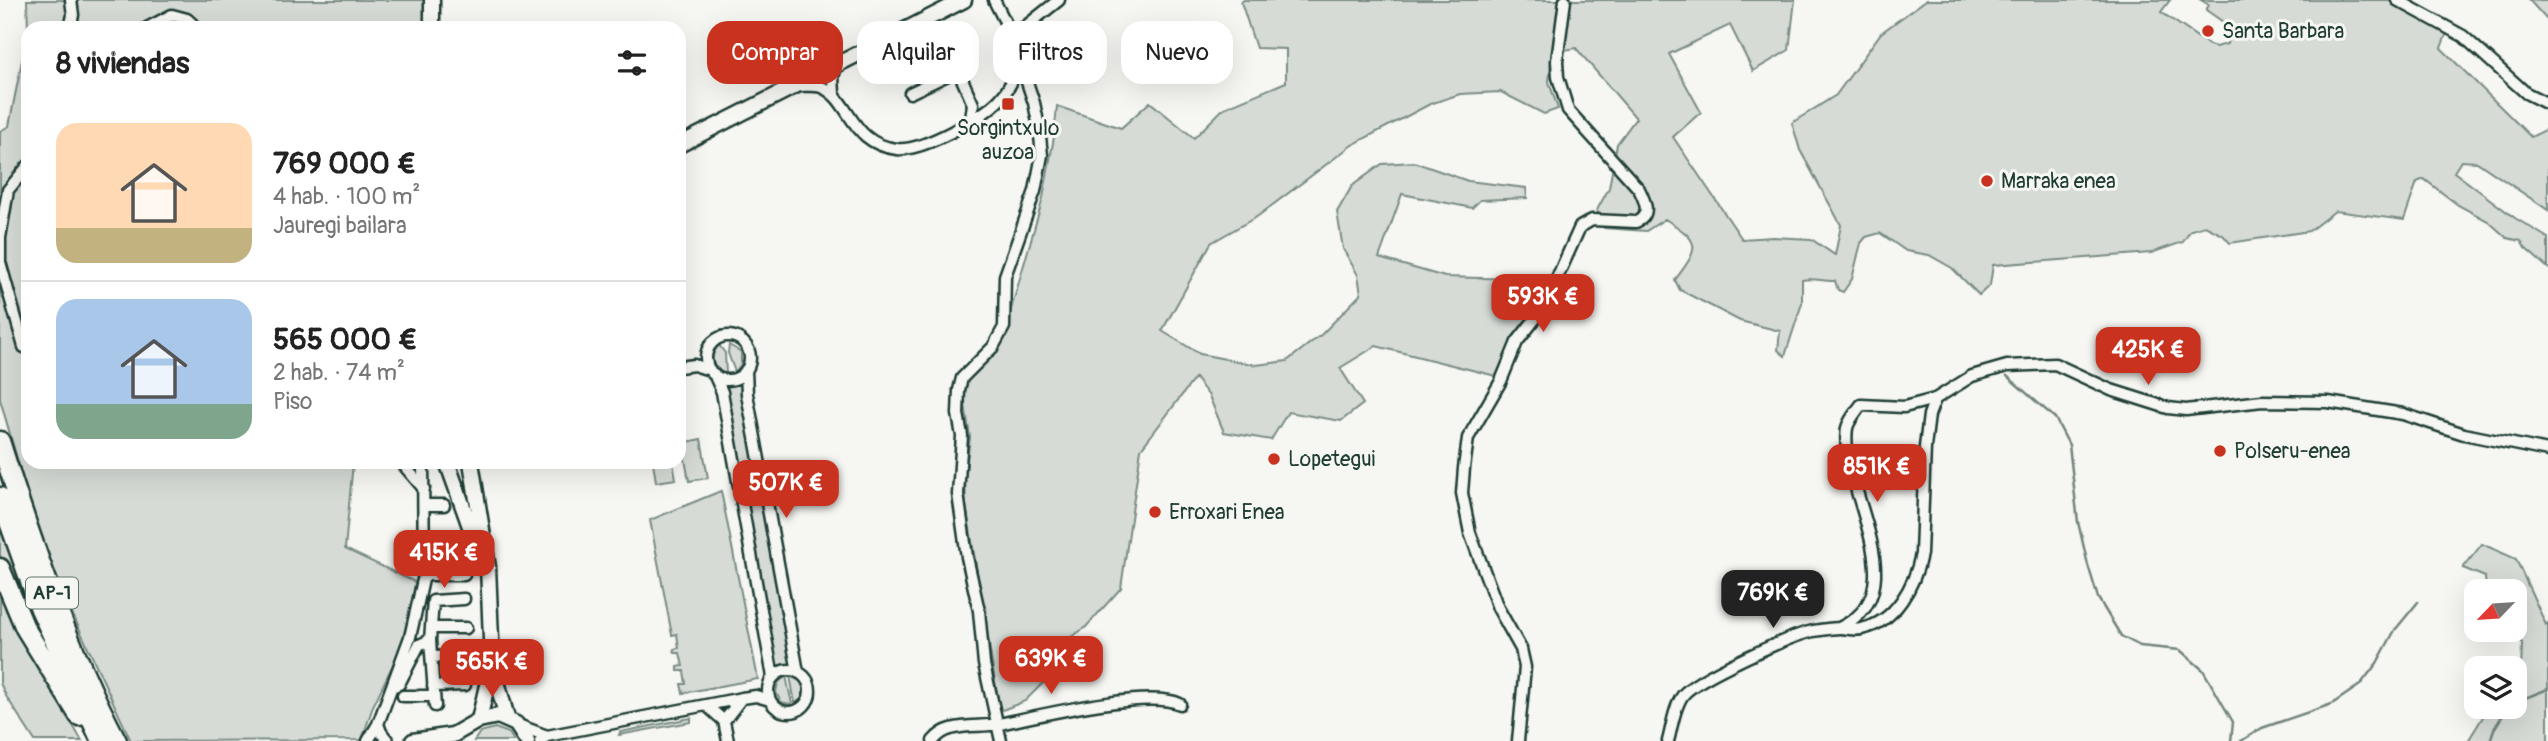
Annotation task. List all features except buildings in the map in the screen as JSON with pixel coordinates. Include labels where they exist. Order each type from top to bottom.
[{"type":"highway","name":"AP-1","points":[[0,441],[32,541],[64,625],[117,741]]},
{"type":"highway","name":"AP-1","points":[[0,497],[40,609],[101,741]]},
{"type":"highway","points":[[0,568],[24,628],[92,741]]},
{"type":"main road","points":[[432,0],[432,21]]},
{"type":"main road","points":[[843,63],[964,0]]},
{"type":"main road","points":[[686,142],[804,84]]},
{"type":"main road","points":[[449,469],[479,552],[491,606]]},
{"type":"main road","points":[[463,741],[475,723],[492,663],[488,567],[472,469]]},
{"type":"main road","points":[[492,663],[512,721],[527,741]]},
{"type":"main road","points":[[414,741],[453,735],[475,723],[498,716],[512,721]]},
{"type":"street","points":[[71,0],[72,21]]},
{"type":"street","points":[[994,0],[1004,21]]},
{"type":"street","points":[[1033,21],[1059,0]]},
{"type":"street","points":[[1518,741],[1525,667],[1521,649],[1498,608],[1482,569],[1465,513],[1462,493],[1468,438],[1500,381],[1517,342],[1543,309],[1580,227],[1592,220],[1636,222],[1646,213],[1646,204],[1639,189],[1568,110],[1558,77],[1557,61],[1565,0]]},
{"type":"street","points":[[2397,0],[2463,36],[2526,93],[2548,104]]},
{"type":"street","points":[[160,21],[172,15],[189,21]]},
{"type":"street","points":[[910,93],[958,70],[972,104],[971,119]]},
{"type":"street","points":[[833,84],[834,94]]},
{"type":"street","points":[[800,86],[822,87],[834,94],[860,131],[871,141],[898,150],[929,144],[998,102],[1010,84]]},
{"type":"street","points":[[1001,741],[984,664],[979,611],[967,557],[958,494],[962,436],[958,414],[962,379],[993,347],[1004,327],[1005,276],[1035,191],[1042,155],[1040,127],[1028,84]]},
{"type":"street","points":[[969,94],[980,101],[998,102]]},
{"type":"street","points":[[21,174],[8,190],[0,238],[0,262],[21,336]]},
{"type":"street","points":[[512,721],[544,738],[756,696],[770,700],[776,708],[784,711],[792,712],[806,703],[810,688],[798,672],[747,394],[746,370],[750,355],[748,348],[738,338],[724,336],[717,339],[694,365]]},
{"type":"street","points":[[707,352],[707,363],[722,392],[771,682],[770,700]]},
{"type":"street","points":[[1839,628],[1852,622],[1864,608],[1872,593],[1876,571],[1868,529],[1849,463],[1846,446],[1847,425],[1861,405],[1904,407],[1935,399],[1985,371],[2007,366],[2055,364],[2111,390],[2168,408],[2186,410],[2262,401],[2328,402],[2403,414],[2464,434],[2548,451]]},
{"type":"street","points":[[686,366],[694,365],[723,380],[732,380],[746,370]]},
{"type":"street","points":[[1668,741],[1679,702],[1692,687],[1756,654],[1806,633],[1839,628],[1858,630],[1885,620],[1918,571],[1929,415],[1935,399]]},
{"type":"street","points":[[407,469],[424,489]]},
{"type":"street","points":[[368,741],[378,724],[410,637],[424,575],[423,469]]},
{"type":"street","points":[[424,505],[444,505]]},
{"type":"street","points":[[424,545],[453,545]]},
{"type":"street","points":[[424,575],[464,575]]},
{"type":"street","points":[[434,696],[430,640],[433,601],[464,599]]},
{"type":"street","points":[[431,628],[466,628]]},
{"type":"street","points":[[391,687],[399,684],[419,645],[430,640]]},
{"type":"street","points":[[432,657],[465,656]]},
{"type":"street","points":[[756,696],[785,670],[798,672]]},
{"type":"street","points":[[403,696],[434,696],[465,685]]},
{"type":"street","points":[[724,721],[742,698]]},
{"type":"street","points":[[933,741],[950,729],[996,725],[1055,711],[1154,699],[1180,704]]},
{"type":"street","points":[[706,705],[724,721],[728,741]]},
{"type":"street","points":[[378,724],[388,741]]},
{"type":"shaded area","points":[[27,0],[425,0],[425,21],[159,21],[156,17],[148,21],[28,21]]},
{"type":"shaded area","points":[[1795,0],[1789,50],[1753,71],[1730,25],[1669,54],[1701,112],[1673,137],[1742,239],[1811,239],[1835,255],[1841,225],[1800,150],[1792,123],[1836,95],[1881,33],[1926,0],[2170,0],[2161,12],[2216,47],[2227,44],[2229,30],[2206,10],[2209,5],[2201,0],[2389,0],[2448,30],[2441,48],[2531,137],[2548,131],[2548,210],[2477,162],[2461,161],[2454,172],[2515,218],[2548,238],[2548,268],[2525,248],[2521,241],[2507,238],[2488,221],[2458,205],[2424,179],[2417,182],[2404,220],[2335,211],[2309,231],[2230,243],[2223,235],[2205,226],[2191,230],[2183,242],[2151,253],[1993,265],[1990,285],[1979,295],[1952,268],[1929,255],[1906,251],[1880,233],[1866,237],[1861,243],[1852,279],[1843,292],[1838,290],[1835,281],[1802,280],[1802,303],[1785,356],[1778,350],[1780,331],[1740,321],[1680,290],[1675,280],[1689,260],[1693,246],[1686,234],[1677,227],[1665,219],[1646,231],[1604,228],[1597,210],[1609,188],[1617,144],[1636,118],[1576,48],[1552,52],[1549,82],[1558,109],[1544,114],[1501,92],[1460,94],[1430,104],[1352,145],[1258,216],[1211,243],[1162,331],[1200,354],[1256,365],[1287,361],[1322,334],[1361,294],[1358,275],[1343,249],[1337,212],[1352,186],[1382,164],[1414,162],[1468,181],[1526,188],[1527,198],[1480,200],[1472,208],[1402,194],[1379,258],[1445,277],[1552,280],[1545,299],[1515,336],[1496,376],[1376,346],[1340,368],[1363,404],[1341,421],[1288,412],[1271,440],[1224,432],[1209,396],[1195,378],[1141,449],[1121,588],[1085,628],[1049,651],[1047,679],[1025,701],[1000,711],[966,505],[965,478],[970,437],[964,398],[966,381],[1006,327],[1043,198],[1057,106],[1121,128],[1150,102],[1194,138],[1224,108],[1286,82],[1286,49],[1256,48],[1241,2]]},
{"type":"shaded area","points":[[2529,0],[2548,0],[2548,20],[2547,20]]},
{"type":"shaded area","points":[[21,65],[21,469],[352,469],[345,549],[415,582],[407,635],[373,706],[362,740],[131,741],[61,589],[36,525],[0,399],[0,131],[9,126]]},
{"type":"shaded area","points":[[719,345],[725,353],[726,374],[717,369],[713,362]]},
{"type":"shaded area","points":[[729,345],[741,352],[741,364],[735,372],[728,353]]},
{"type":"shaded area","points":[[742,381],[794,663],[776,667],[724,385],[735,385]]},
{"type":"shaded area","points":[[701,439],[708,478],[689,481],[686,442]]},
{"type":"shaded area","points":[[654,469],[674,469],[676,479],[656,482]]},
{"type":"shaded area","points":[[721,491],[758,679],[683,693],[681,684],[686,684],[684,671],[678,671],[678,667],[683,666],[680,653],[675,653],[674,649],[679,648],[677,634],[672,635],[650,520]]},
{"type":"shaded area","points":[[0,528],[54,666],[18,599],[0,555]]},
{"type":"shaded area","points":[[2482,544],[2516,559],[2525,579],[2485,579],[2463,568]]},
{"type":"shaded area","points":[[2527,583],[2546,625],[2548,623],[2548,741],[2468,741],[2482,719],[2527,719],[2527,656],[2522,656],[2522,643],[2527,642]]},
{"type":"shaded area","points":[[0,586],[6,610],[82,741],[35,741],[6,696],[0,683]]},
{"type":"shaded area","points":[[786,676],[792,704],[781,702],[776,692],[778,683]]},
{"type":"shaded area","points":[[790,676],[800,681],[804,688],[802,699],[795,703]]},
{"type":"shaded area","points":[[691,718],[691,722],[619,735],[620,732]]},
{"type":"shaded area","points":[[495,728],[509,733],[514,741],[474,741],[480,732]]},
{"type":"waterway","points":[[2007,376],[2055,418],[2069,445],[2078,522],[2088,565],[2098,598],[2121,636],[2140,646],[2180,650],[2203,670],[2233,722],[2231,741]]},
{"type":"waterway","points":[[2241,741],[2262,728],[2332,704],[2360,685],[2377,663],[2395,630],[2418,602]]},
{"type":"waterway","points":[[2527,697],[2548,689]]},
{"type":"waterway","points":[[2490,741],[2500,719]]},
{"type":"place","name":"Santa Barbara","points":[[2208,31]]},
{"type":"place","name":"Sorgintxulo auzoa","points":[[1008,104]]},
{"type":"place","name":"Marraka enea","points":[[1987,181]]},
{"type":"place","name":"Polseru-enea","points":[[2220,451]]},
{"type":"place","name":"Lopetegui","points":[[1274,459]]},
{"type":"place","name":"Erroxari Enea","points":[[1155,512]]}]
